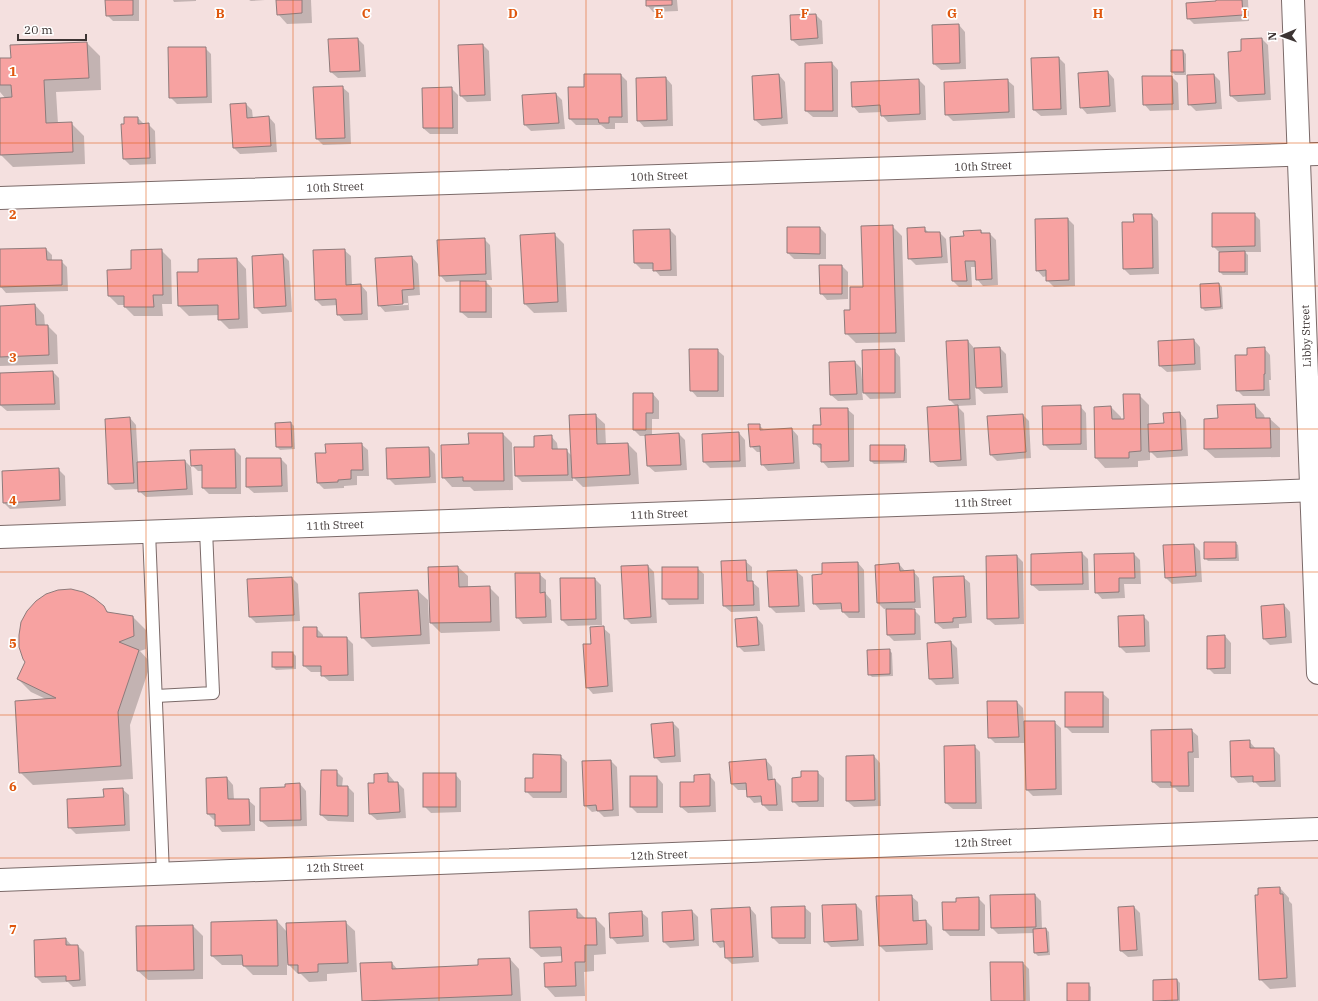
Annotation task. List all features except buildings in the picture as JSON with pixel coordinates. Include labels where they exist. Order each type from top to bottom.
[{"type":"street","name":"Libby Street","points":[[1293,0],[1309,155],[1318,673]]},
{"type":"street","name":"10th Street","points":[[0,198],[1309,155]]},
{"type":"street","name":"11th Street","points":[[0,537],[1315,490]]},
{"type":"street","name":"12th Street","points":[[0,880],[1318,830]]},
{"type":"lane","points":[[156,696],[213,693],[206,530]]},
{"type":"lane","points":[[149,532],[163,874]]}]
